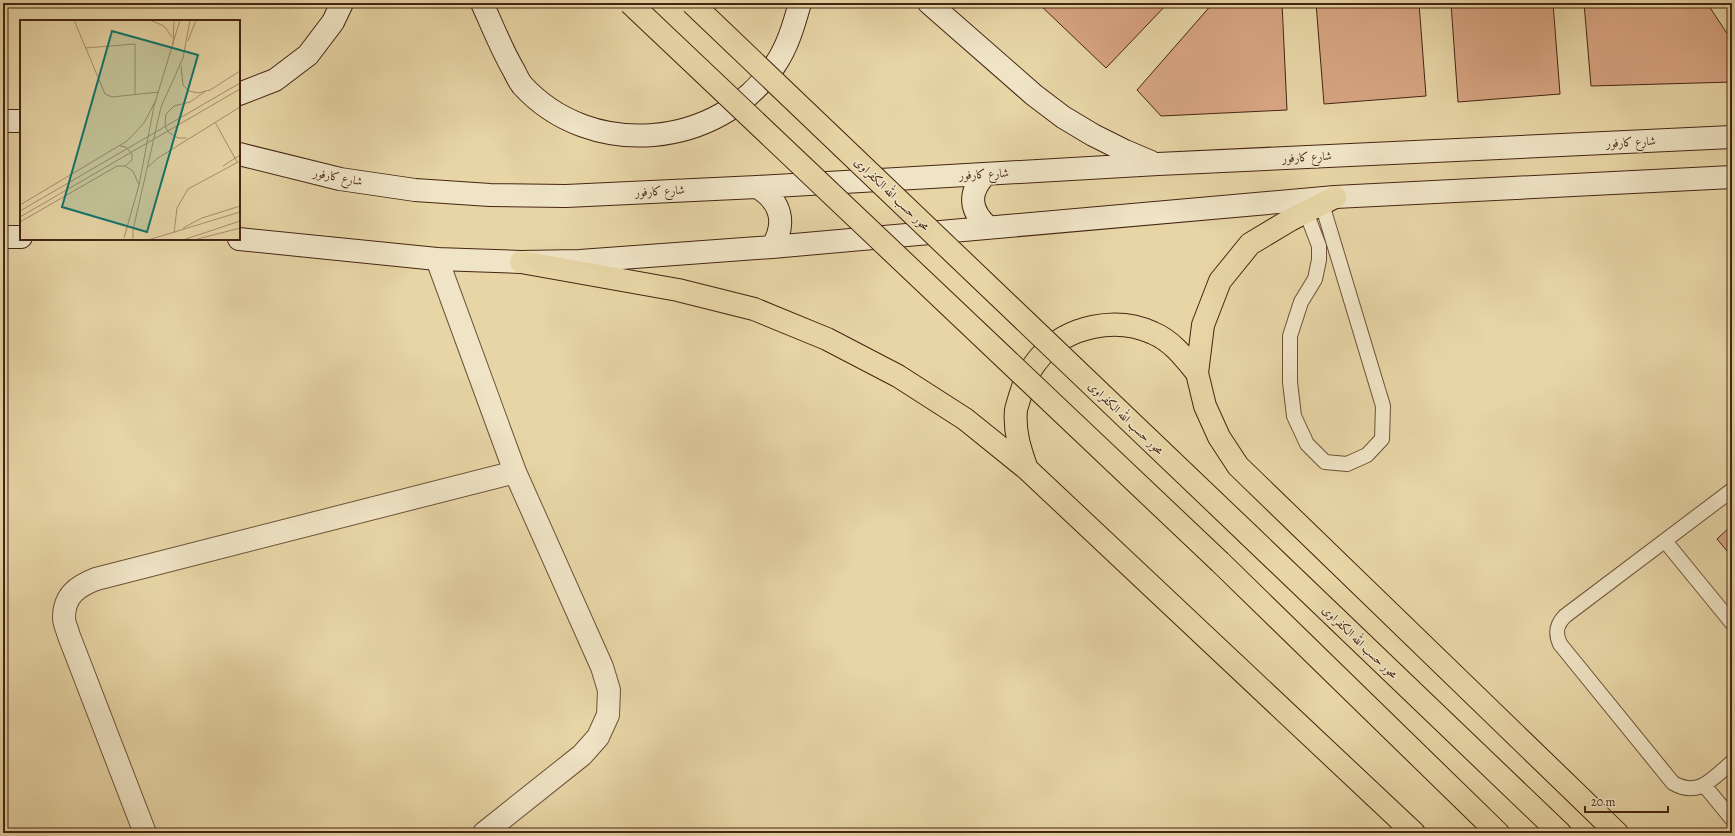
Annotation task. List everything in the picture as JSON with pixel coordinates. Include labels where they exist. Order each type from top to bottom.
[{"type":"main road","points":[[630,3],[1220,562],[1498,833]]},
{"type":"main road","name":"محور حسب الله الكفراوى","points":[[692,3],[1560,833]]},
{"type":"main road","points":[[1321,204],[1250,244],[1220,281],[1203,324],[1197,373],[1205,406],[1219,438],[1238,466],[1617,833]]},
{"type":"main road","points":[[521,262],[678,290],[754,309],[827,339],[898,376],[965,420],[1027,469],[1414,833]]},
{"type":"main road","points":[[1027,469],[1017,440],[1016,410],[1024,381],[1041,356],[1065,337],[1093,326],[1124,324],[1153,333],[1178,349],[1197,373]]},
{"type":"street","points":[[240,94],[275,80],[308,55],[333,22],[342,3]]},
{"type":"street","points":[[482,3],[504,53],[521,84],[548,108],[580,125],[616,135],[652,136],[688,129],[722,115],[751,93],[775,65],[792,32],[800,3]]},
{"type":"street","points":[[929,3],[1034,95],[1063,116],[1093,135],[1125,151],[1158,164]]},
{"type":"street","points":[[3,121],[20,121]]},
{"type":"street","name":"شارع كارفور","points":[[240,154],[340,179],[415,190],[490,195],[566,196],[757,187],[1158,164],[1732,137]]},
{"type":"street","points":[[986,174],[979,181],[974,190],[973,201],[975,211],[980,220],[988,227]]},
{"type":"street","points":[[240,239],[437,259],[521,262],[617,259],[772,247],[988,227],[1732,177]]},
{"type":"street","points":[[757,187],[772,199],[778,208],[780,228],[772,247]]},
{"type":"street","points":[[3,237],[20,237]]},
{"type":"street","points":[[437,259],[515,472],[602,667],[609,690],[608,715],[598,737],[582,755],[484,833]]},
{"type":"street","points":[[145,833],[69,636],[64,618],[67,600],[79,586],[96,579],[515,472]]},
{"type":"lane","points":[[1321,204],[1383,406],[1382,439],[1367,455],[1347,464],[1325,462],[1307,444],[1294,416],[1290,382],[1290,336],[1301,302],[1315,279],[1318,260],[1321,204]]},
{"type":"lane","points":[[1732,490],[1565,616],[1557,626],[1557,638],[1560,644],[1673,783],[1685,789],[1695,789],[1704,785],[1732,762]]},
{"type":"lane","points":[[1665,541],[1732,623]]},
{"type":"lane","points":[[1704,785],[1732,819]]},
{"type":"building","points":[[1038,3],[1168,3],[1106,68]]},
{"type":"building","points":[[1213,3],[1282,3],[1287,110],[1161,116],[1137,90]]},
{"type":"building","points":[[1316,3],[1419,3],[1426,96],[1324,104]]},
{"type":"building","points":[[1451,3],[1553,3],[1560,94],[1458,102]]},
{"type":"building","points":[[1584,3],[1707,3],[1732,41],[1732,82],[1591,86]]},
{"type":"building","points":[[1732,525],[1732,557],[1717,539]]}]
